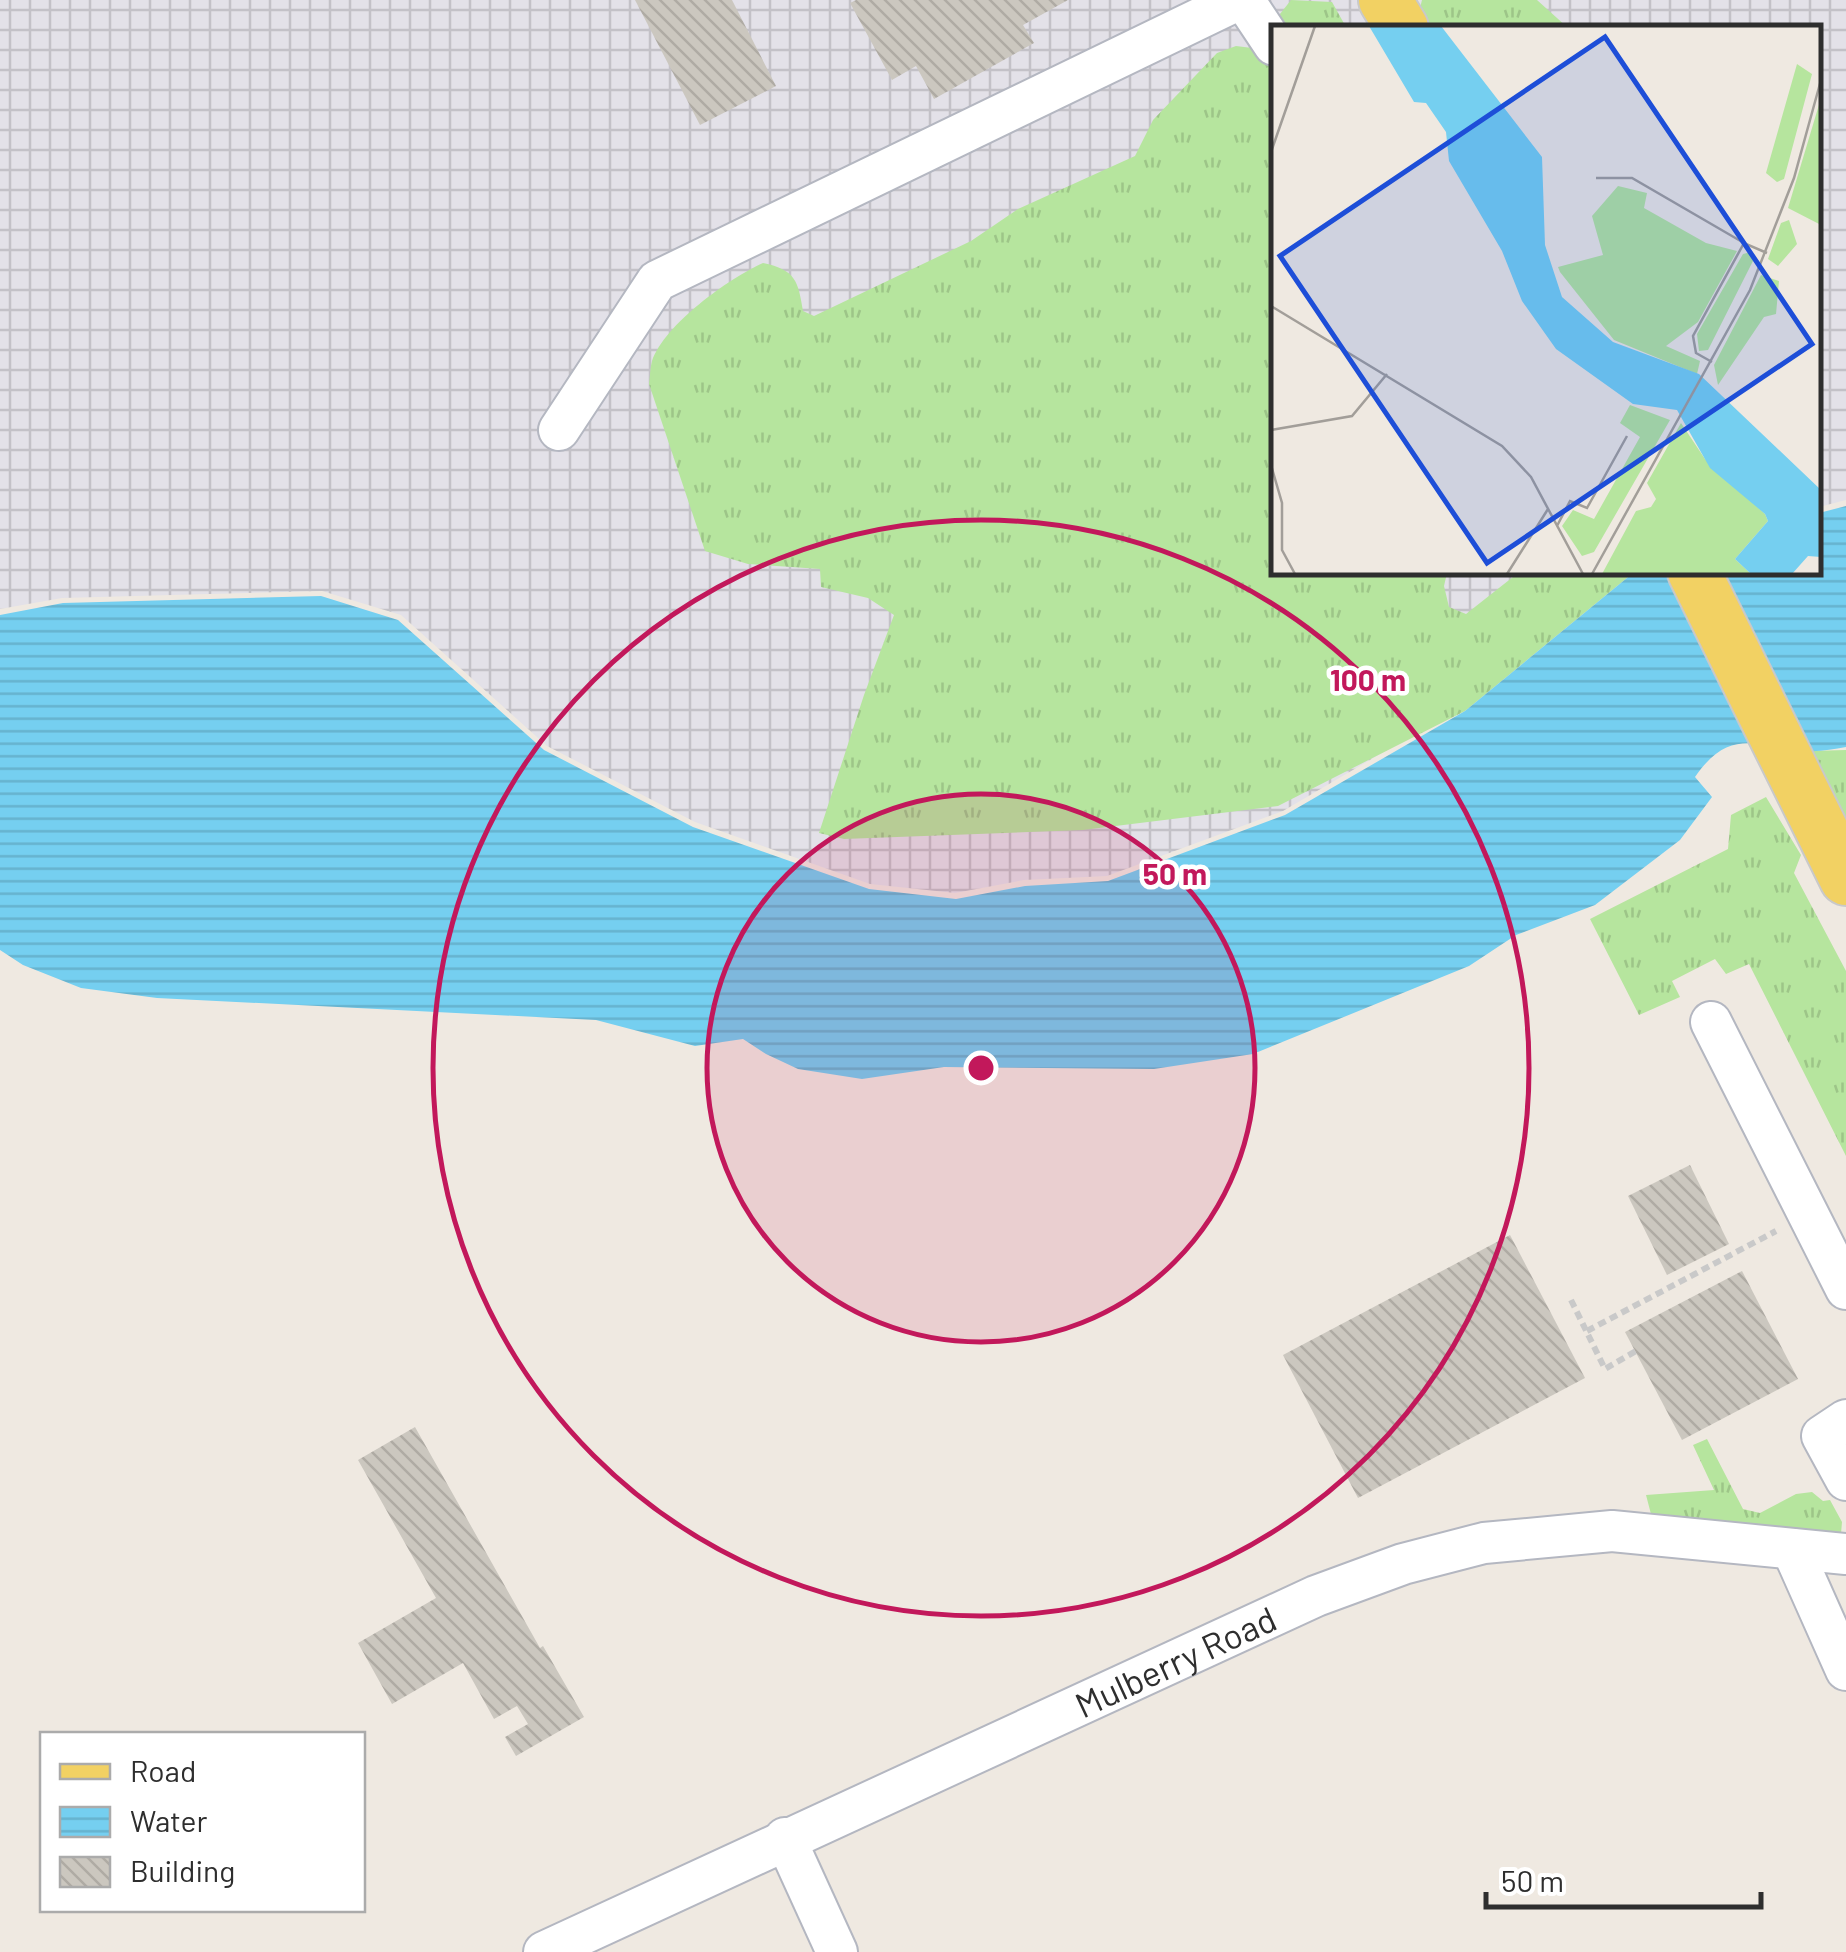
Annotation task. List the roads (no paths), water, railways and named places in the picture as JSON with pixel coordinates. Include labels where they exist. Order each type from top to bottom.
[{"type":"main road","points":[[1386,0],[1400,25]]},
{"type":"main road","points":[[1695,575],[1836,860]]},
{"type":"street","points":[[559,430],[658,282],[1241,0],[1271,41]]},
{"type":"street","points":[[1710,1022],[1846,1289]]},
{"type":"street","points":[[1846,1420],[1822,1436],[1846,1480]]},
{"type":"street","name":"Mulberry Road","points":[[544,1952],[1316,1596],[1403,1564],[1484,1543],[1612,1530],[1846,1554]]},
{"type":"street","points":[[1792,1549],[1846,1670]]},
{"type":"street","points":[[785,1838],[837,1952]]},
{"type":"water","points":[[1846,506],[1846,747],[1812,751],[1746,743],[1720,751],[1695,777],[1712,797],[1680,840],[1595,905],[1516,935],[1469,966],[1253,1054],[1154,1069],[944,1067],[862,1079],[798,1069],[743,1039],[695,1046],[596,1020],[157,998],[81,988],[23,965],[0,950],[0,615],[63,603],[321,596],[398,620],[544,750],[693,827],[869,889],[956,899],[1025,886],[1108,881],[1285,815],[1465,711],[1631,575],[1821,575],[1821,512]]}]
